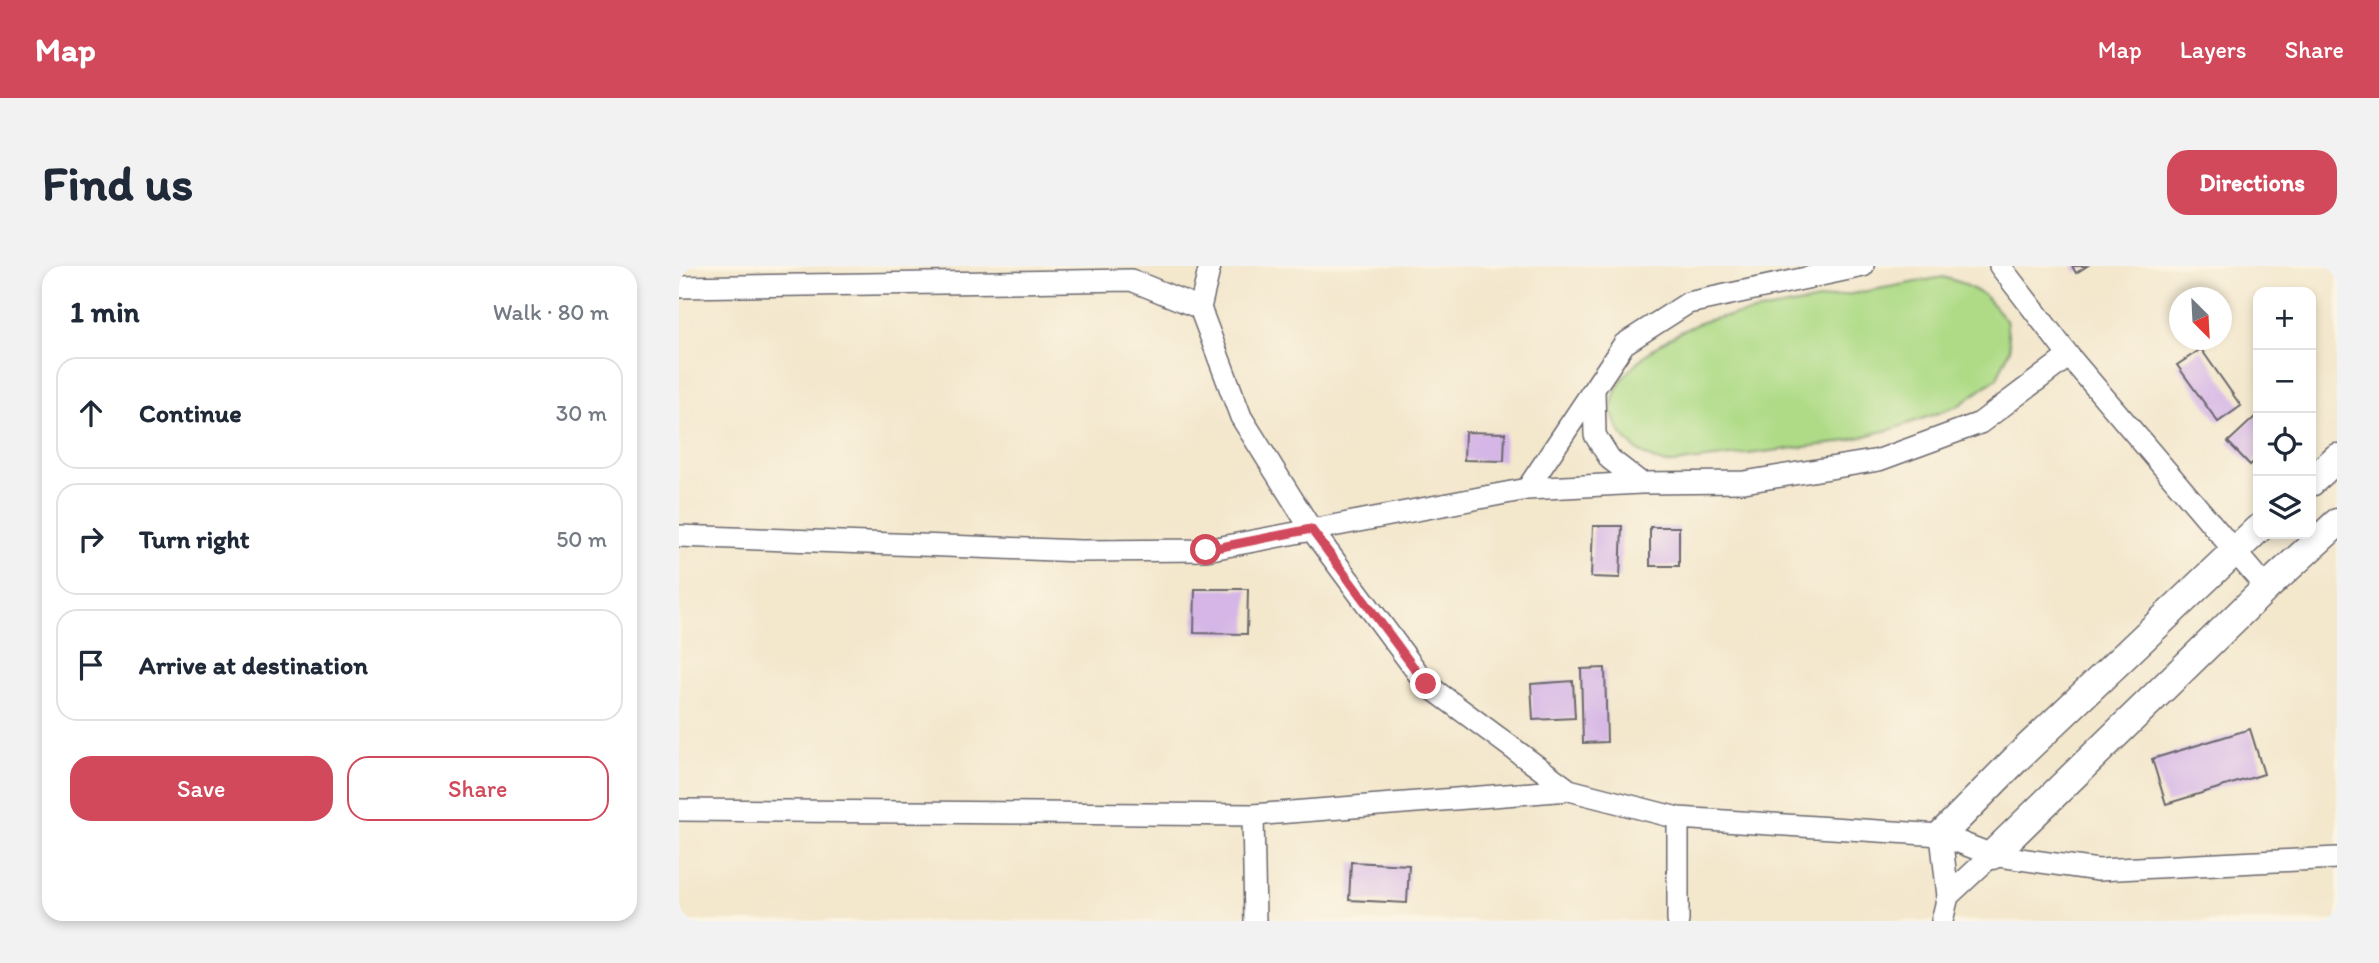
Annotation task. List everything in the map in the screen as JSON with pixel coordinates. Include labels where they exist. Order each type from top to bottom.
[{"type":"street","points":[[1210,266],[1200,308],[1241,417],[1311,529],[1426,684],[1569,790]]},
{"type":"street","points":[[1527,489],[1625,345],[1688,303],[1863,266]]},
{"type":"street","points":[[2000,266],[2069,356],[2266,588]]},
{"type":"street","points":[[679,287],[1129,273],[1200,308]]},
{"type":"street","points":[[679,536],[1081,551],[1206,550],[1527,489],[1641,483],[1744,482],[1879,460],[1980,423],[2069,356]]},
{"type":"street","points":[[1594,390],[1595,435],[1610,459],[1641,483]]},
{"type":"street","points":[[2316,477],[2337,458]]},
{"type":"street","points":[[1948,896],[2266,588],[2337,523]]},
{"type":"street","points":[[1941,835],[2018,757],[2253,534]]},
{"type":"street","points":[[679,810],[1253,815],[1569,790],[1678,818],[1941,835],[1992,855],[2098,870],[2337,858]]},
{"type":"street","points":[[1253,815],[1255,921]]},
{"type":"street","points":[[1678,818],[1678,921]]},
{"type":"street","points":[[1941,835],[1948,896],[1942,921]]},
{"type":"green space","points":[[1943,277],[1962,283],[1984,295],[2006,320],[2010,349],[1997,378],[1958,406],[1896,428],[1838,443],[1665,464],[1639,451],[1619,430],[1613,413],[1614,396],[1622,380],[1649,352],[1682,331],[1723,317]]},
{"type":"building","points":[[2072,266],[2087,266],[2076,273]]},
{"type":"building","points":[[2202,350],[2241,406],[2218,422],[2177,365]]},
{"type":"building","points":[[2253,419],[2253,462],[2250,465],[2228,442]]},
{"type":"building","points":[[1465,432],[1505,433],[1504,461],[1464,460]]},
{"type":"building","points":[[1593,526],[1622,526],[1620,578],[1591,577]]},
{"type":"building","points":[[1650,527],[1679,527],[1679,566],[1650,566]]},
{"type":"building","points":[[1195,589],[1248,589],[1247,634],[1194,633]]},
{"type":"building","points":[[1605,668],[1607,742],[1583,743],[1581,669]]},
{"type":"building","points":[[1573,681],[1575,718],[1533,720],[1531,684]]},
{"type":"building","points":[[2250,729],[2264,774],[2166,804],[2152,759]]},
{"type":"building","points":[[1351,862],[1409,865],[1407,903],[1349,900]]},
{"type":"route","points":[[1206,550],[1311,529],[1426,684]]}]
